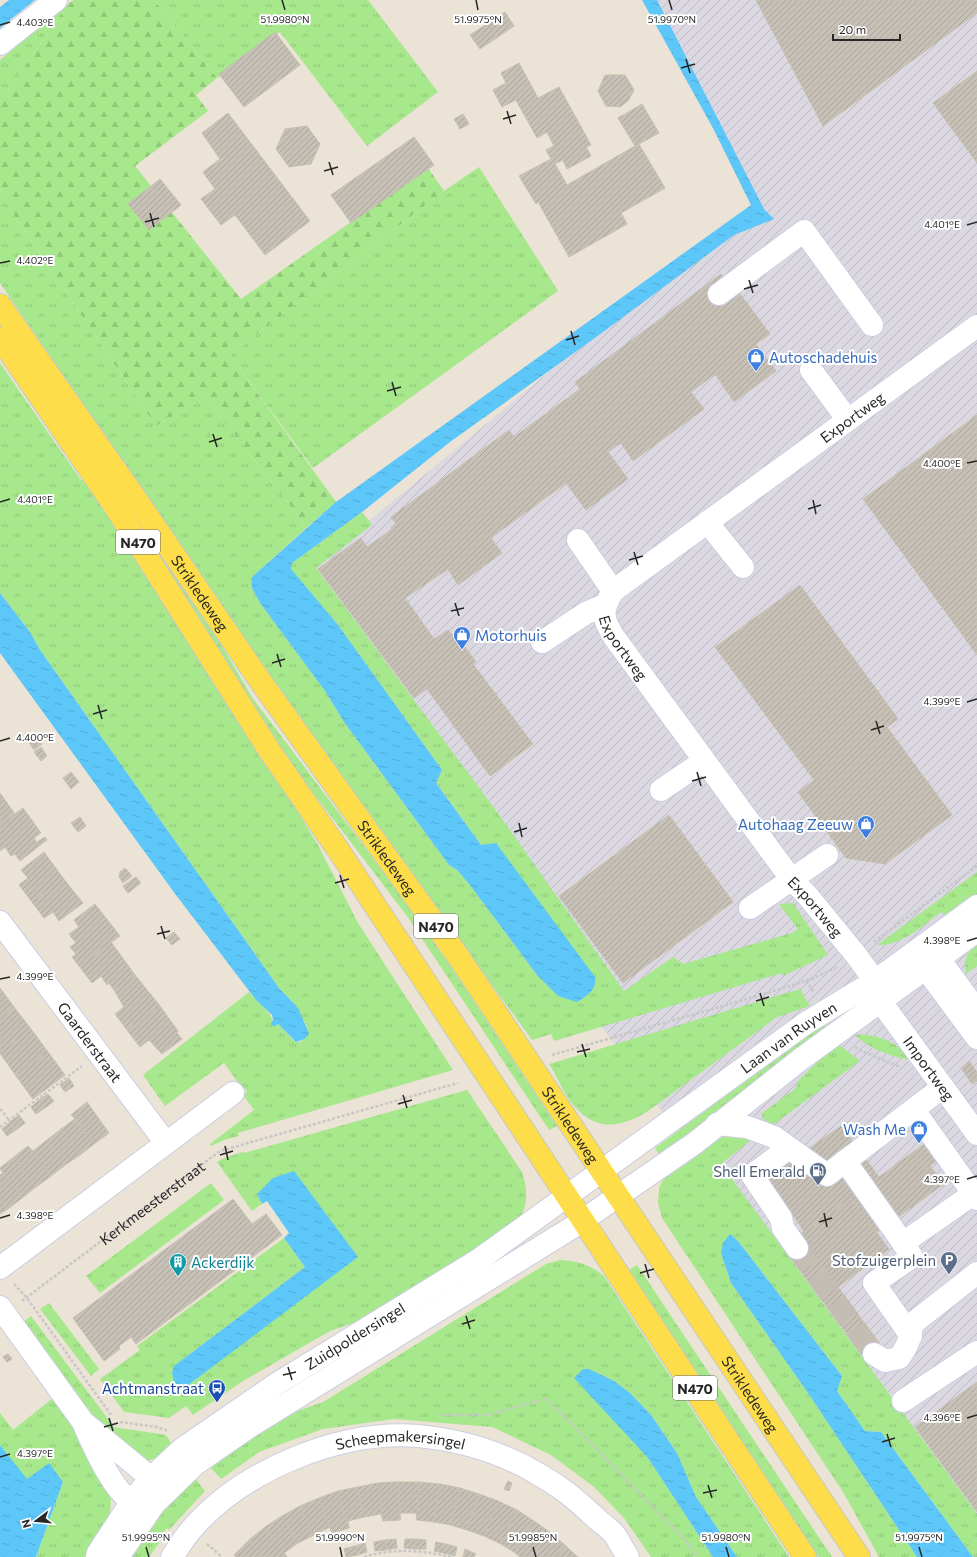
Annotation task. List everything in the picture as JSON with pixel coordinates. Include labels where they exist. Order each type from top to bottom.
[{"type":"main road","name":"Strikledeweg","points":[[0,305],[140,505],[263,685],[460,960],[859,1557]]},
{"type":"main road","name":"Strikledeweg","points":[[0,338],[118,511],[269,750],[343,857],[582,1221],[718,1423],[805,1557]]},
{"type":"street","points":[[0,44],[56,0]]},
{"type":"street","points":[[719,294],[804,231],[872,325]]},
{"type":"street","name":"Exportweg","points":[[880,1002],[874,981],[856,955],[814,903],[792,880],[614,638],[604,621],[609,598],[708,522],[977,326]]},
{"type":"street","points":[[811,370],[848,420]]},
{"type":"street","points":[[708,522],[743,567]]},
{"type":"street","points":[[542,642],[609,598],[578,540]]},
{"type":"street","points":[[661,790],[704,761]]},
{"type":"street","points":[[750,908],[827,855]]},
{"type":"street","name":"Laan van Ruyven","points":[[602,1171],[806,1023],[874,981],[977,906]]},
{"type":"street","name":"Gaarderstraat","points":[[0,922],[166,1143]]},
{"type":"street","name":"Laan van Ruyven","points":[[619,1196],[695,1142],[801,1059],[977,931]]},
{"type":"street","points":[[933,964],[977,1011]]},
{"type":"street","points":[[933,964],[977,1038]]},
{"type":"street","name":"Importweg","points":[[880,1002],[977,1134]]},
{"type":"street","points":[[717,1124],[747,1127],[774,1137],[827,1175],[943,1087]]},
{"type":"street","points":[[5,1274],[166,1143],[233,1093]]},
{"type":"street","points":[[903,1243],[975,1196],[914,1110]]},
{"type":"street","points":[[789,1148],[752,1175],[781,1218],[783,1228],[797,1248]]},
{"type":"street","points":[[845,1161],[912,1256],[874,1283],[911,1336]]},
{"type":"street","name":"Zuidpoldersingel","points":[[97,1557],[132,1502],[150,1478],[182,1449],[278,1383],[480,1259],[602,1171]]},
{"type":"street","name":"Zuidpoldersingel","points":[[118,1557],[154,1504],[194,1465],[249,1427],[582,1221],[619,1196]]},
{"type":"street","points":[[874,1354],[885,1361],[899,1358],[906,1348],[911,1336],[912,1324],[977,1273]]},
{"type":"street","points":[[2,1310],[83,1422],[94,1449],[118,1488],[132,1502],[154,1504],[150,1478],[83,1422]]},
{"type":"street","points":[[903,1401],[977,1352]]},
{"type":"street","name":"Scheepmakersingel","points":[[172,1557],[191,1530],[219,1502],[251,1479],[278,1464],[306,1453],[341,1443],[385,1437],[418,1436],[463,1444],[516,1461],[562,1487],[613,1533],[628,1557]]},
{"type":"path","points":[[548,1056],[761,995]]},
{"type":"path","points":[[0,1127],[98,1054]]},
{"type":"path","name":"Kerkmeesterstraat","points":[[2,1310],[27,1298],[220,1151],[458,1083]]},
{"type":"path","points":[[0,1109],[9,1120]]},
{"type":"path","points":[[5,1274],[27,1298],[116,1420],[166,1429],[172,1434],[182,1449]]},
{"type":"path","points":[[418,1436],[420,1421],[433,1415],[488,1415],[544,1399],[566,1418],[688,1543],[696,1557]]},
{"type":"path","points":[[364,1557],[401,1550],[429,1552],[451,1557]]},
{"type":"shaded area","points":[[642,0],[977,0],[977,1555],[603,1028],[284,591],[751,205],[714,130]]},
{"type":"green space","points":[[74,0],[154,0],[217,78],[196,95],[208,111],[135,166],[241,299],[428,168],[444,191],[230,355],[336,502],[305,529],[294,510],[205,397],[156,426],[10,209],[0,189],[0,102],[68,4]]},
{"type":"green space","points":[[154,0],[368,0],[438,92],[367,146],[280,32],[217,78]]},
{"type":"green space","points":[[68,4],[0,102],[0,60]]},
{"type":"green space","points":[[479,167],[558,291],[313,468],[230,355],[444,191]]},
{"type":"green space","points":[[0,189],[10,209],[156,426],[205,397],[294,510],[305,529],[251,578],[252,588],[260,603],[325,691],[344,722],[449,865],[457,870],[469,884],[537,975],[497,843],[481,845],[436,782],[442,770],[338,625],[290,569],[292,563],[362,512],[372,525],[316,568],[497,812],[624,991],[673,957],[683,964],[792,933],[798,929],[779,904],[793,903],[828,955],[783,976],[782,973],[554,1041],[551,1034],[532,1040],[304,726],[0,283]]},
{"type":"green space","points":[[0,363],[81,480],[84,478],[233,705],[318,845],[358,923],[453,1070],[238,1133],[239,1136],[224,1140],[211,1146],[210,1144],[254,1110],[243,1095],[247,1092],[244,1087],[242,1088],[224,1063],[165,1106],[143,1075],[249,992],[270,1016],[274,1026],[278,1024],[294,1041],[300,1042],[305,1039],[308,1029],[296,1006],[279,988],[40,650],[30,632],[0,593]]},
{"type":"green space","points":[[109,475],[193,597],[252,697],[425,928],[557,1126],[549,1130],[407,916],[266,731],[104,478]]},
{"type":"green space","points":[[977,872],[977,900],[949,921],[941,912],[903,939],[877,945]]},
{"type":"green space","points":[[977,941],[977,966],[966,974],[965,964],[967,956]]},
{"type":"green space","points":[[800,989],[810,1006],[777,1017],[648,1111],[629,1121],[610,1124],[601,1123],[583,1115],[568,1097],[549,1064]]},
{"type":"green space","points":[[824,1024],[829,1032],[660,1156],[655,1148]]},
{"type":"green space","points":[[855,1035],[870,1035],[892,1043],[904,1053],[908,1060],[873,1048]]},
{"type":"green space","points":[[837,1043],[860,1061],[774,1124],[765,1121],[761,1114],[796,1088],[798,1081]]},
{"type":"green space","points":[[467,1090],[522,1172],[526,1197],[524,1209],[519,1221],[382,1313],[330,1331],[243,1381],[193,1415],[186,1406],[169,1418],[124,1412],[100,1379],[140,1350],[137,1346],[284,1238],[305,1267],[174,1366],[357,1257],[257,1194],[262,1204],[252,1211],[217,1162],[224,1158],[243,1152],[244,1153]]},
{"type":"green space","points":[[731,1135],[755,1137],[721,1164],[977,1514],[977,1557],[973,1557],[881,1432],[865,1431],[837,1391],[842,1376],[738,1241],[730,1234],[721,1253],[731,1283],[810,1396],[917,1557],[879,1557],[843,1492],[662,1218],[658,1203],[659,1188],[667,1172],[717,1137]]},
{"type":"green space","points":[[211,1183],[224,1200],[100,1293],[86,1276]]},
{"type":"green space","points":[[560,1260],[584,1264],[604,1276],[789,1557],[737,1557],[696,1497],[677,1453],[651,1415],[630,1393],[614,1381],[589,1369],[625,1432],[648,1458],[713,1557],[651,1557],[624,1518],[594,1487],[551,1455],[492,1427],[394,1419],[323,1429],[259,1452],[221,1479],[211,1468],[272,1420],[323,1402],[546,1264]]},
{"type":"green space","points":[[637,1265],[832,1557],[818,1557],[629,1270]]},
{"type":"green space","points":[[49,1303],[99,1369],[91,1376],[40,1309]]},
{"type":"green space","points":[[31,1316],[114,1427],[166,1435],[174,1448],[162,1456],[147,1461],[100,1428],[22,1323]]},
{"type":"green space","points":[[53,1398],[69,1419],[110,1491],[110,1510],[106,1526],[88,1557],[36,1557],[63,1482],[27,1480],[0,1445],[0,1413],[13,1430]]},
{"type":"green space","points":[[192,1474],[205,1491],[169,1530],[167,1528],[156,1540],[159,1543],[149,1557],[125,1557]]},
{"type":"water","points":[[9,0],[35,0],[0,28],[0,7]]},
{"type":"water","points":[[642,0],[657,0],[764,209],[774,219],[734,235],[599,335],[450,442],[362,512],[292,563],[291,569],[338,625],[442,770],[436,783],[481,845],[496,843],[595,977],[593,989],[588,995],[577,1002],[558,996],[537,975],[469,884],[457,870],[449,865],[344,722],[325,691],[260,603],[252,588],[251,578],[336,502],[751,205],[714,130]]},
{"type":"water","points":[[0,593],[30,632],[40,650],[279,988],[298,1008],[309,1033],[305,1039],[296,1042],[278,1024],[274,1027],[271,1023],[273,1020],[272,1015],[256,1000],[176,895],[0,653]]},
{"type":"water","points":[[294,1171],[358,1257],[187,1386],[180,1386],[174,1382],[172,1373],[174,1366],[305,1267],[284,1238],[289,1233],[267,1201],[262,1204],[257,1194],[273,1178]]},
{"type":"water","points":[[730,1234],[738,1241],[842,1376],[837,1391],[865,1431],[881,1432],[973,1557],[917,1557],[810,1396],[731,1283],[721,1253],[723,1243]]},
{"type":"water","points":[[583,1369],[589,1369],[614,1381],[630,1393],[651,1415],[677,1453],[696,1497],[737,1557],[713,1557],[648,1458],[574,1378]]},
{"type":"water","points":[[0,1445],[27,1479],[49,1463],[63,1482],[36,1557],[0,1557]]},
{"type":"building","points":[[756,0],[977,0],[977,13],[823,126]]},
{"type":"building","points":[[505,12],[514,26],[480,49],[470,35]]},
{"type":"building","points":[[275,32],[300,65],[244,107],[219,74]]},
{"type":"building","points":[[519,63],[538,98],[559,87],[591,145],[586,147],[591,156],[567,169],[563,160],[555,164],[567,185],[635,146],[618,118],[642,104],[659,133],[639,144],[665,188],[621,213],[627,224],[569,257],[538,202],[536,204],[519,176],[551,159],[546,150],[554,146],[547,132],[537,138],[516,100],[502,107],[493,90],[506,83],[501,73]]},
{"type":"building","points":[[977,71],[977,163],[933,103]]},
{"type":"building","points":[[605,75],[625,75],[634,90],[628,101],[620,107],[606,106],[598,91]]},
{"type":"building","points":[[228,113],[310,221],[265,255],[235,215],[221,225],[201,199],[215,189],[203,172],[220,159],[202,133]]},
{"type":"building","points":[[463,114],[469,124],[460,129],[454,119]]},
{"type":"building","points":[[307,126],[320,144],[311,164],[289,167],[276,149],[285,129]]},
{"type":"building","points":[[414,137],[434,165],[351,223],[331,195]]},
{"type":"building","points":[[160,179],[181,205],[149,230],[128,204]]},
{"type":"building","points":[[721,274],[726,281],[729,279],[770,334],[756,344],[776,371],[734,402],[715,374],[691,392],[704,409],[633,461],[621,443],[608,452],[628,479],[586,510],[566,483],[491,538],[502,553],[458,585],[448,569],[405,598],[434,639],[448,630],[454,637],[456,635],[476,662],[473,664],[533,744],[490,776],[427,689],[414,698],[318,569],[361,538],[367,547],[392,529],[391,527],[396,524],[391,517],[509,430],[514,437],[580,389],[575,382]]},
{"type":"building","points":[[977,415],[977,655],[863,499]]},
{"type":"building","points":[[800,585],[898,719],[887,727],[952,815],[885,864],[846,858],[798,792],[814,780],[715,647]]},
{"type":"building","points":[[36,735],[42,744],[34,750],[28,741]]},
{"type":"building","points":[[41,747],[47,756],[41,761],[34,752]]},
{"type":"building","points":[[71,772],[79,782],[71,789],[63,778]]},
{"type":"building","points":[[0,793],[15,814],[0,825]]},
{"type":"building","points":[[23,808],[41,833],[34,838],[39,846],[20,861],[15,854],[11,856],[5,847],[0,851],[0,825]]},
{"type":"building","points":[[669,815],[733,902],[623,983],[559,896]]},
{"type":"building","points":[[80,817],[86,826],[78,832],[71,823]]},
{"type":"building","points":[[45,837],[47,840],[39,846],[37,842]]},
{"type":"building","points":[[44,852],[63,878],[32,902],[19,885],[28,878],[21,870]]},
{"type":"building","points":[[125,868],[132,876],[123,883],[119,877],[120,872]]},
{"type":"building","points":[[136,877],[141,883],[128,893],[123,886]]},
{"type":"building","points":[[63,878],[83,903],[59,921],[53,912],[44,918],[32,902]]},
{"type":"building","points":[[95,904],[120,936],[79,966],[72,957],[76,954],[70,947],[76,943],[69,934],[79,927],[74,920]]},
{"type":"building","points":[[174,932],[180,939],[172,945],[166,938]]},
{"type":"building","points":[[111,942],[135,975],[114,990],[109,983],[107,985],[101,976],[92,983],[79,966]]},
{"type":"building","points":[[135,975],[160,1006],[127,1030],[115,1014],[124,1007],[114,990]]},
{"type":"building","points":[[0,988],[14,1007],[0,1018]]},
{"type":"building","points":[[160,1006],[182,1039],[162,1054],[149,1040],[140,1047],[127,1030]]},
{"type":"building","points":[[14,1007],[31,1029],[0,1053],[0,1018]]},
{"type":"building","points":[[31,1029],[48,1052],[16,1076],[0,1053]]},
{"type":"building","points":[[48,1052],[65,1075],[33,1099],[16,1076]]},
{"type":"building","points":[[969,1061],[977,1072],[977,1081],[972,1084],[961,1068]]},
{"type":"building","points":[[69,1078],[74,1086],[65,1092],[60,1085]]},
{"type":"building","points":[[48,1094],[54,1101],[45,1108],[39,1100]]},
{"type":"building","points":[[39,1100],[45,1108],[36,1114],[31,1107]]},
{"type":"building","points":[[87,1102],[109,1133],[94,1144],[72,1114]]},
{"type":"building","points":[[19,1115],[25,1123],[16,1130],[10,1122]]},
{"type":"building","points":[[75,1119],[94,1144],[80,1155],[61,1129]]},
{"type":"building","points":[[10,1122],[16,1130],[7,1136],[2,1129]]},
{"type":"building","points":[[841,1126],[879,1177],[913,1152],[925,1169],[930,1166],[944,1184],[876,1233],[851,1198],[808,1230],[804,1231],[767,1178]]},
{"type":"building","points":[[61,1129],[80,1155],[65,1165],[47,1140]]},
{"type":"building","points":[[47,1140],[65,1165],[51,1176],[28,1146],[33,1151]]},
{"type":"building","points":[[927,1142],[940,1159],[925,1169],[913,1152]]},
{"type":"building","points":[[28,1146],[51,1176],[36,1187],[14,1157]]},
{"type":"building","points":[[14,1157],[36,1187],[22,1198],[0,1168]]},
{"type":"building","points":[[0,1168],[22,1198],[8,1209],[0,1198],[0,1175],[3,1173]]},
{"type":"building","points":[[0,1198],[8,1209],[0,1214]]},
{"type":"building","points":[[851,1198],[889,1249],[838,1287],[882,1347],[865,1359],[788,1254],[802,1236],[801,1233],[807,1229],[808,1230]]},
{"type":"building","name":"Ackerdijk","points":[[233,1199],[252,1224],[266,1214],[282,1235],[136,1344],[131,1337],[119,1346],[120,1349],[104,1361],[73,1318]]},
{"type":"building","points":[[8,1354],[12,1359],[7,1362],[3,1357]]},
{"type":"building","points":[[977,1382],[977,1512],[915,1427]]},
{"type":"building","points":[[508,1481],[512,1483],[509,1491],[504,1489]]},
{"type":"building","points":[[399,1482],[400,1520],[383,1521],[378,1483]]},
{"type":"building","points":[[399,1482],[419,1482],[417,1520],[416,1513],[400,1513],[400,1520]]},
{"type":"building","points":[[419,1482],[440,1484],[434,1522],[417,1520]]},
{"type":"building","points":[[378,1483],[383,1521],[381,1514],[364,1517],[358,1487]]},
{"type":"building","points":[[440,1484],[460,1488],[451,1525],[434,1522]]},
{"type":"building","points":[[358,1487],[364,1517],[348,1521],[349,1528],[338,1491]]},
{"type":"building","points":[[460,1488],[479,1494],[467,1530],[451,1525]]},
{"type":"building","points":[[338,1491],[349,1528],[332,1533],[319,1498]]},
{"type":"building","points":[[479,1494],[498,1501],[484,1536],[467,1530]]},
{"type":"building","points":[[319,1498],[330,1527],[314,1535],[300,1506]]},
{"type":"building","points":[[498,1501],[517,1510],[499,1543],[484,1536]]},
{"type":"building","points":[[300,1506],[314,1535],[298,1543],[282,1516]]},
{"type":"building","points":[[517,1510],[534,1521],[514,1552],[499,1543]]},
{"type":"building","points":[[282,1516],[298,1543],[284,1553],[265,1527]]},
{"type":"building","points":[[534,1521],[551,1533],[532,1557],[520,1557],[514,1552]]},
{"type":"building","points":[[265,1527],[287,1557],[264,1557],[249,1540]]},
{"type":"building","points":[[551,1533],[566,1546],[556,1557],[532,1557]]},
{"type":"building","points":[[396,1539],[397,1548],[386,1550],[385,1540]]},
{"type":"building","points":[[405,1539],[416,1539],[415,1549],[404,1548]]},
{"type":"building","points":[[416,1539],[426,1540],[426,1549],[415,1549]]},
{"type":"building","points":[[249,1540],[264,1557],[236,1557],[234,1555]]},
{"type":"building","points":[[385,1540],[386,1550],[375,1551],[374,1542]]},
{"type":"building","points":[[436,1542],[446,1544],[444,1553],[434,1551]]},
{"type":"building","points":[[365,1543],[367,1552],[358,1555],[355,1546]]},
{"type":"building","points":[[446,1544],[457,1547],[455,1556],[444,1553]]},
{"type":"building","points":[[355,1546],[358,1555],[346,1557],[344,1549]]},
{"type":"building","points":[[566,1546],[570,1550],[578,1557],[556,1557]]},
{"type":"building","points":[[465,1549],[476,1554],[474,1557],[463,1557]]},
{"type":"tunnel","points":[[797,1248],[874,1354]]},
{"type":"place","name":"Autoschadehuis","points":[[756,372]]},
{"type":"place","name":"Motorhuis","points":[[462,650]]},
{"type":"place","name":"Autohaag Zeeuw","points":[[866,839]]},
{"type":"place","name":"Wash Me","points":[[919,1144]]},
{"type":"place","name":"Shell Emerald","points":[[818,1186]]},
{"type":"place","name":"Stofzuigerplein","points":[[949,1275]]},
{"type":"place","name":"Ackerdijk","points":[[178,1277]]},
{"type":"place","name":"Achtmanstraat","points":[[217,1403]]}]
